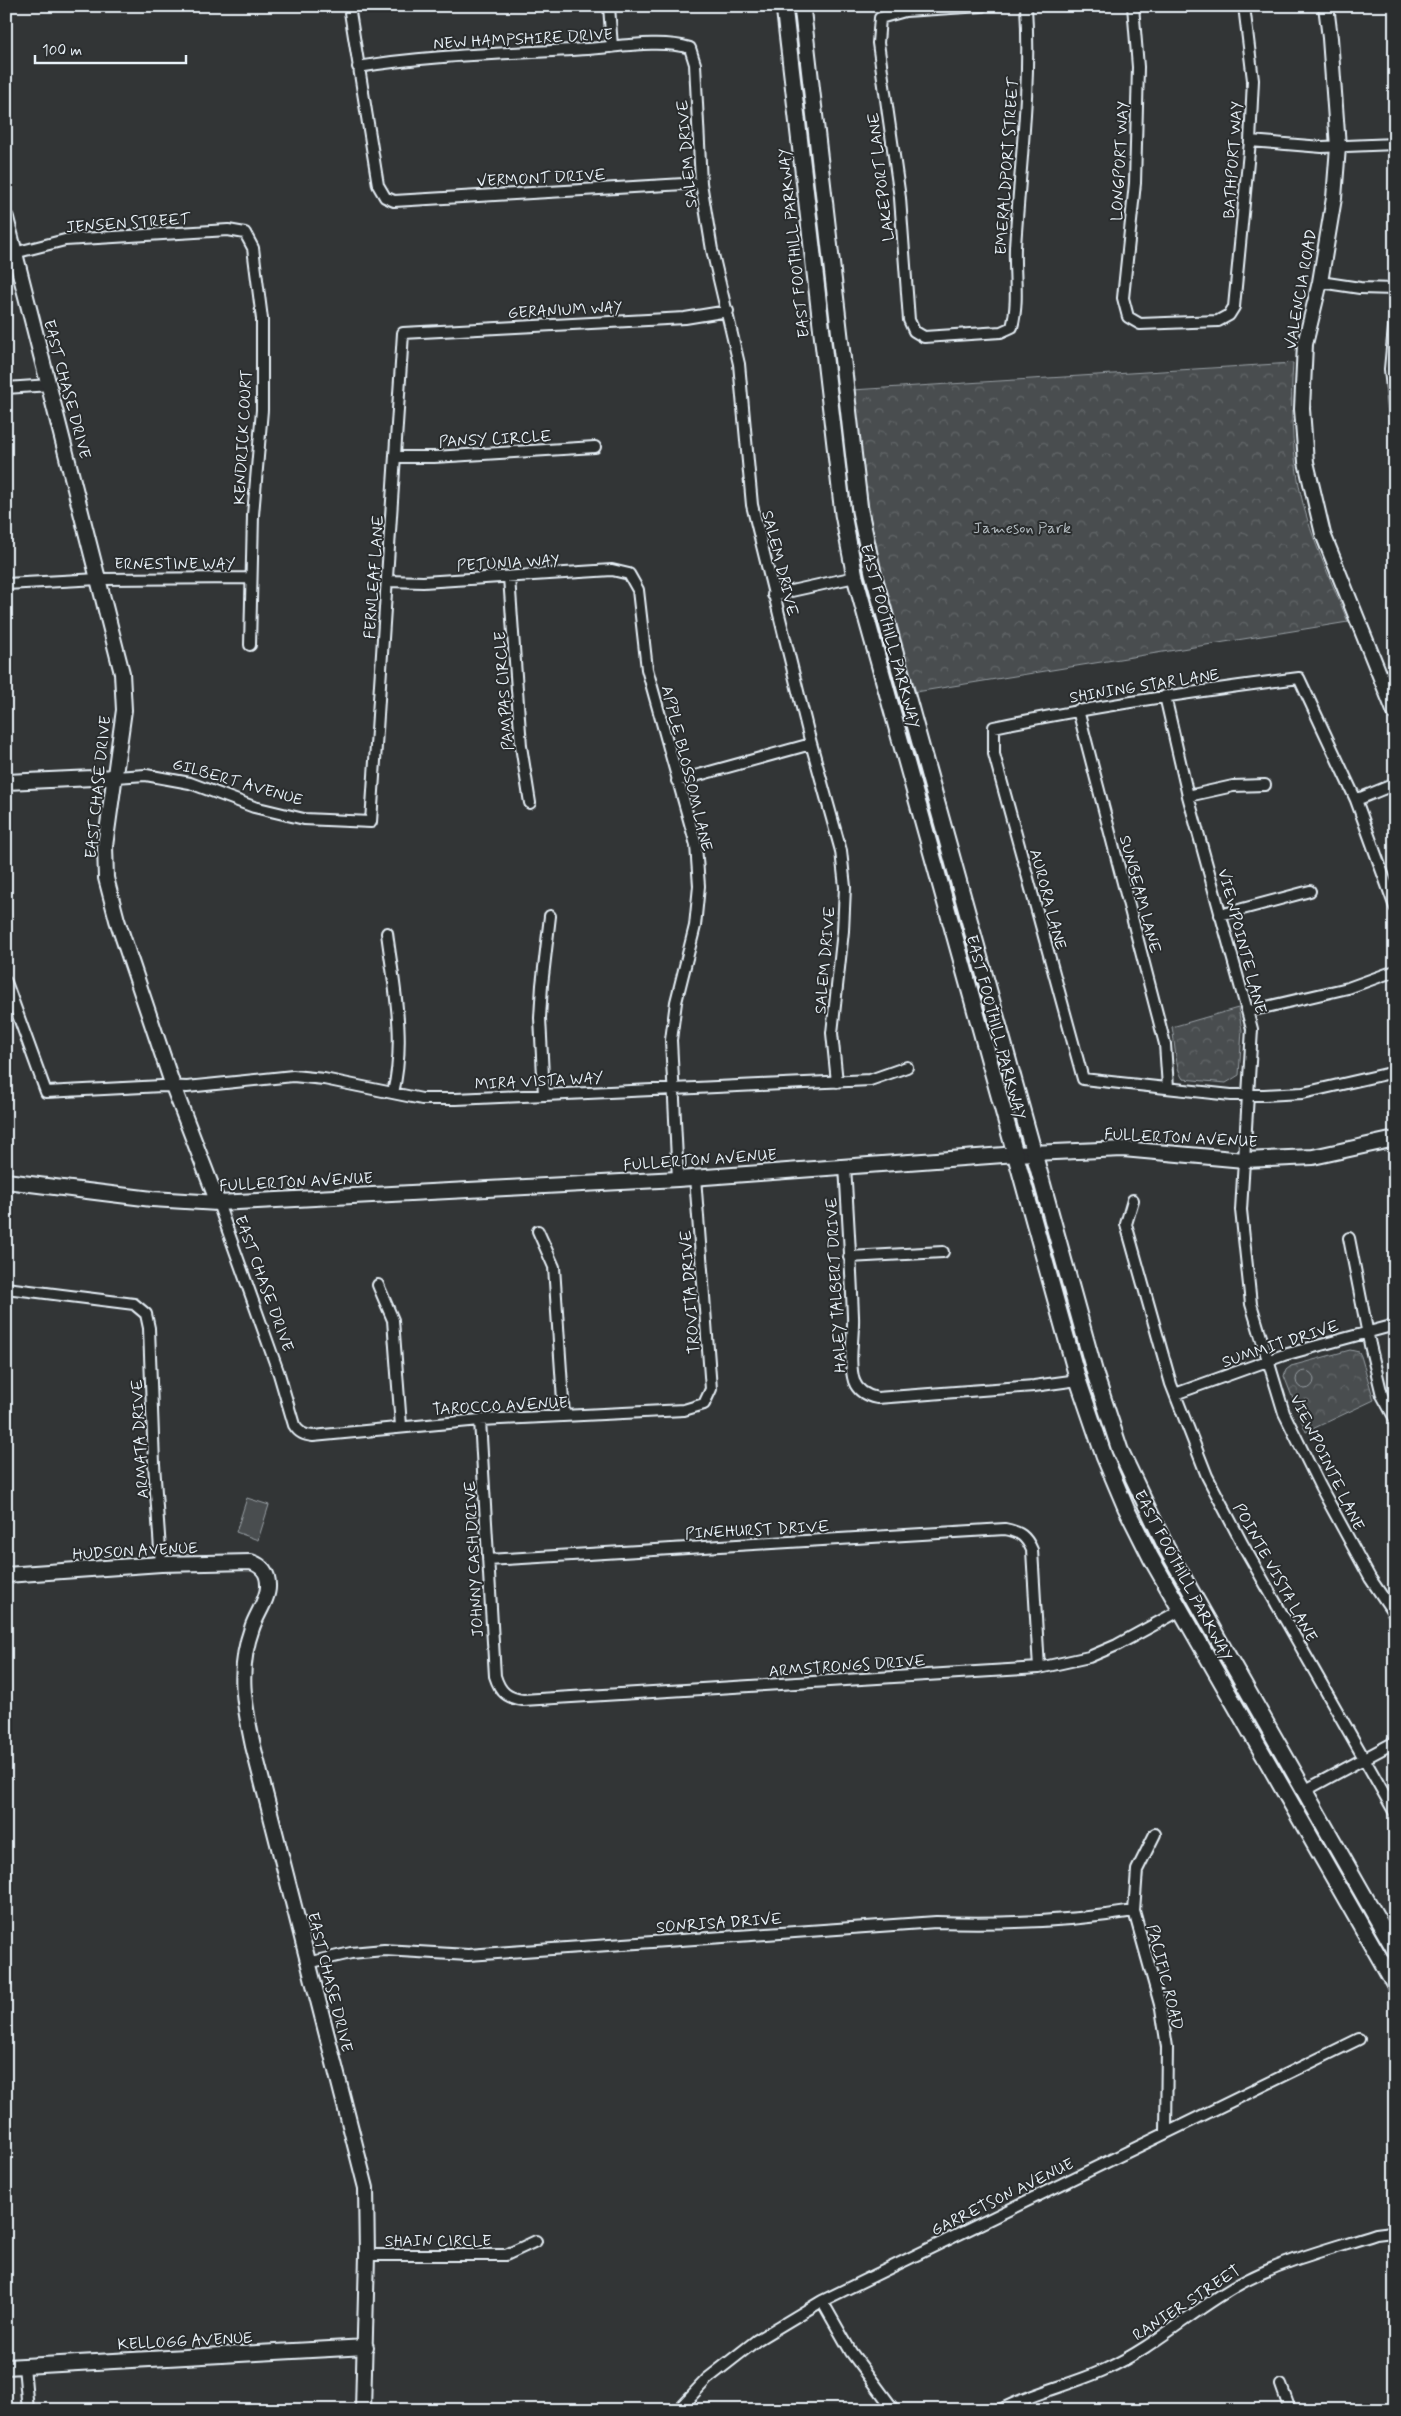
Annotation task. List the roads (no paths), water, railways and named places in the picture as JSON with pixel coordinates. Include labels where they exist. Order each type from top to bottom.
[{"type":"main road","name":"EAST FOOTHILL PARKWAY","points":[[784,6],[839,486],[855,577],[1078,1380],[1104,1456],[1126,1508],[1181,1610],[1395,1985]]},
{"type":"main road","name":"EAST FOOTHILL PARKWAY","points":[[802,6],[860,511],[873,573],[1032,1153],[1096,1377],[1120,1450],[1167,1549],[1395,1950]]},
{"type":"street","points":[[349,6],[358,66]]},
{"type":"street","points":[[609,6],[612,47]]},
{"type":"street","points":[[941,8],[982,6]]},
{"type":"street","name":"EMERALDPORT STREET","points":[[914,332],[924,337],[1001,332],[1012,326],[1015,315],[1014,266],[1029,50],[1026,6]]},
{"type":"street","name":"LONGPORT WAY","points":[[1133,6],[1138,76],[1135,183],[1123,298],[1128,316],[1140,324],[1218,321],[1228,315]]},
{"type":"street","name":"BATHPORT WAY","points":[[1228,315],[1234,307],[1250,141],[1252,80],[1244,6]]},
{"type":"street","name":"VALENCIA ROAD","points":[[1326,6],[1338,147],[1334,198],[1320,282],[1305,344],[1302,408],[1306,462],[1323,534],[1395,713]]},
{"type":"street","name":"LAKEPORT LANE","points":[[914,332],[909,320],[900,198],[878,43],[880,18],[906,11],[941,8]]},
{"type":"street","name":"NEW HAMPSHIRE DRIVE","points":[[358,66],[394,61],[612,47],[677,44],[690,48]]},
{"type":"street","name":"SALEM DRIVE","points":[[690,48],[695,64],[701,183],[712,250],[728,311],[739,364],[752,505],[811,744],[841,851],[845,887],[843,930],[832,1033],[837,1082]]},
{"type":"street","name":"VERMONT DRIVE","points":[[358,66],[378,185],[385,197],[394,201],[701,183]]},
{"type":"street","points":[[1250,141],[1338,147],[1395,144]]},
{"type":"street","name":"EAST CHASE DRIVE","points":[[6,218],[122,674],[124,710],[105,846],[106,878],[117,920],[173,1086],[218,1203],[298,1431]]},
{"type":"street","name":"JENSEN STREET","points":[[14,252],[65,240],[228,230],[245,233]]},
{"type":"street","name":"KENDRICK COURT","points":[[245,233],[253,248],[262,319],[262,410],[253,516],[250,645]]},
{"type":"street","points":[[1320,282],[1360,288],[1395,289]]},
{"type":"street","name":"GERANIUM WAY","points":[[403,333],[686,318],[728,311]]},
{"type":"street","points":[[1395,317],[1390,369],[1395,419]]},
{"type":"street","name":"FERNLEAF LANE","points":[[371,822],[403,333]]},
{"type":"street","points":[[6,388],[50,385]]},
{"type":"street","name":"PANSY CIRCLE","points":[[396,457],[434,457],[595,447]]},
{"type":"street","name":"PETUNIA WAY","points":[[387,581],[424,582],[612,570],[629,574]]},
{"type":"street","name":"APPLE BLOSSOM LANE","points":[[629,574],[638,590],[647,669],[696,845],[699,886],[695,926],[676,1002],[671,1040],[678,1178]]},
{"type":"street","name":"PAMPAS CIRCLE","points":[[509,577],[521,746],[530,803]]},
{"type":"street","points":[[773,595],[855,577]]},
{"type":"street","name":"ERNESTINE WAY","points":[[6,584],[99,578],[251,578]]},
{"type":"street","name":"SHINING STAR LANE","points":[[994,727],[1078,710],[1165,696],[1299,678],[1356,800]]},
{"type":"street","name":"VIEWPOINTE LANE","points":[[1165,696],[1188,796],[1252,1029],[1241,1210],[1251,1304],[1284,1413],[1320,1486],[1370,1578],[1395,1615]]},
{"type":"street","name":"SUNBEAM LANE","points":[[1078,710],[1165,1044],[1168,1087]]},
{"type":"street","name":"AURORA LANE","points":[[994,727],[994,754],[1083,1079],[1168,1087]]},
{"type":"street","points":[[677,781],[811,744]]},
{"type":"street","name":"GILBERT AVENUE","points":[[6,782],[146,775],[190,783],[254,807],[304,819],[371,822]]},
{"type":"street","points":[[1395,784],[1356,800],[1395,907]]},
{"type":"street","points":[[1188,796],[1233,786],[1265,785]]},
{"type":"street","points":[[1220,916],[1310,891]]},
{"type":"street","points":[[544,1094],[540,1018],[550,916]]},
{"type":"street","points":[[387,933],[399,1022],[399,1065],[392,1093]]},
{"type":"street","points":[[1248,1011],[1348,988],[1395,971]]},
{"type":"street","name":"MIRA VISTA WAY","points":[[6,982],[46,1092],[187,1087],[293,1076],[324,1079],[422,1099],[870,1080],[907,1067]]},
{"type":"street","points":[[1168,1087],[1247,1095],[1303,1093],[1395,1072]]},
{"type":"street","name":"FULLERTON AVENUE","points":[[6,1181],[152,1198],[218,1203],[696,1177],[1014,1154],[1123,1149],[1244,1160],[1313,1157],[1395,1139]]},
{"type":"street","name":"HALEY TALBERT DRIVE","points":[[845,1166],[853,1316],[853,1371],[855,1382],[860,1391],[877,1398],[1034,1386],[1078,1380]]},
{"type":"street","name":"TROVITA DRIVE","points":[[696,1177],[711,1389],[704,1404]]},
{"type":"street","name":"POINTE VISTA LANE","points":[[1133,1200],[1126,1224],[1175,1394],[1207,1476],[1243,1546],[1395,1813]]},
{"type":"street","points":[[538,1231],[554,1267],[564,1416]]},
{"type":"street","points":[[1349,1238],[1382,1395],[1395,1419]]},
{"type":"street","points":[[849,1257],[943,1252]]},
{"type":"street","points":[[378,1285],[393,1320],[401,1426]]},
{"type":"street","name":"ARMATA DRIVE","points":[[6,1288],[134,1304],[146,1314],[149,1328],[154,1464],[161,1564]]},
{"type":"street","name":"SUMMIT DRIVE","points":[[1175,1394],[1268,1361],[1368,1331],[1395,1325]]},
{"type":"street","name":"TAROCCO AVENUE","points":[[298,1431],[306,1436],[313,1436],[355,1433],[401,1426],[480,1420],[684,1410],[704,1404]]},
{"type":"street","name":"JOHNNY CASH DRIVE","points":[[480,1420],[495,1676],[503,1693]]},
{"type":"street","name":"PINEHURST DRIVE","points":[[488,1560],[1005,1529],[1016,1531],[1026,1537],[1032,1550],[1039,1668]]},
{"type":"street","name":"HUDSON AVENUE","points":[[6,1575],[161,1564],[252,1562],[259,1564],[264,1569]]},
{"type":"street","name":"EAST CHASE DRIVE","points":[[264,1569],[269,1587],[252,1629],[244,1662],[242,1690],[253,1746],[307,1964],[366,2188],[366,2347],[363,2410]]},
{"type":"street","name":"ARMSTRONGS DRIVE","points":[[503,1693],[511,1698],[523,1700],[1039,1668],[1089,1657],[1117,1645],[1181,1610]]},
{"type":"street","points":[[1304,1791],[1395,1742]]},
{"type":"street","name":"PACIFIC ROAD","points":[[1155,1834],[1137,1870],[1134,1911],[1161,2008],[1167,2047],[1166,2132]]},
{"type":"street","name":"SONRISA DRIVE","points":[[307,1964],[351,1953],[384,1950],[468,1955],[936,1922],[1006,1924],[1094,1917],[1134,1911]]},
{"type":"street","name":"GARRETSON AVENUE","points":[[678,2410],[707,2379],[757,2340],[822,2301],[1359,2039]]},
{"type":"street","name":"RANIER STREET","points":[[1000,2410],[1016,2401],[1106,2370],[1140,2351],[1214,2299],[1269,2270],[1376,2234],[1394,2234]]},
{"type":"street","name":"SHAIN CIRCLE","points":[[367,2255],[506,2255],[536,2240]]},
{"type":"street","points":[[822,2301],[851,2352],[894,2410]]},
{"type":"street","name":"KELLOGG AVENUE","points":[[6,2368],[366,2347]]},
{"type":"street","points":[[24,2366],[28,2410]]},
{"type":"street","points":[[1281,2385],[1290,2410]]},
{"type":"park label","name":"Jameson Park","points":[[1022,527]]}]
